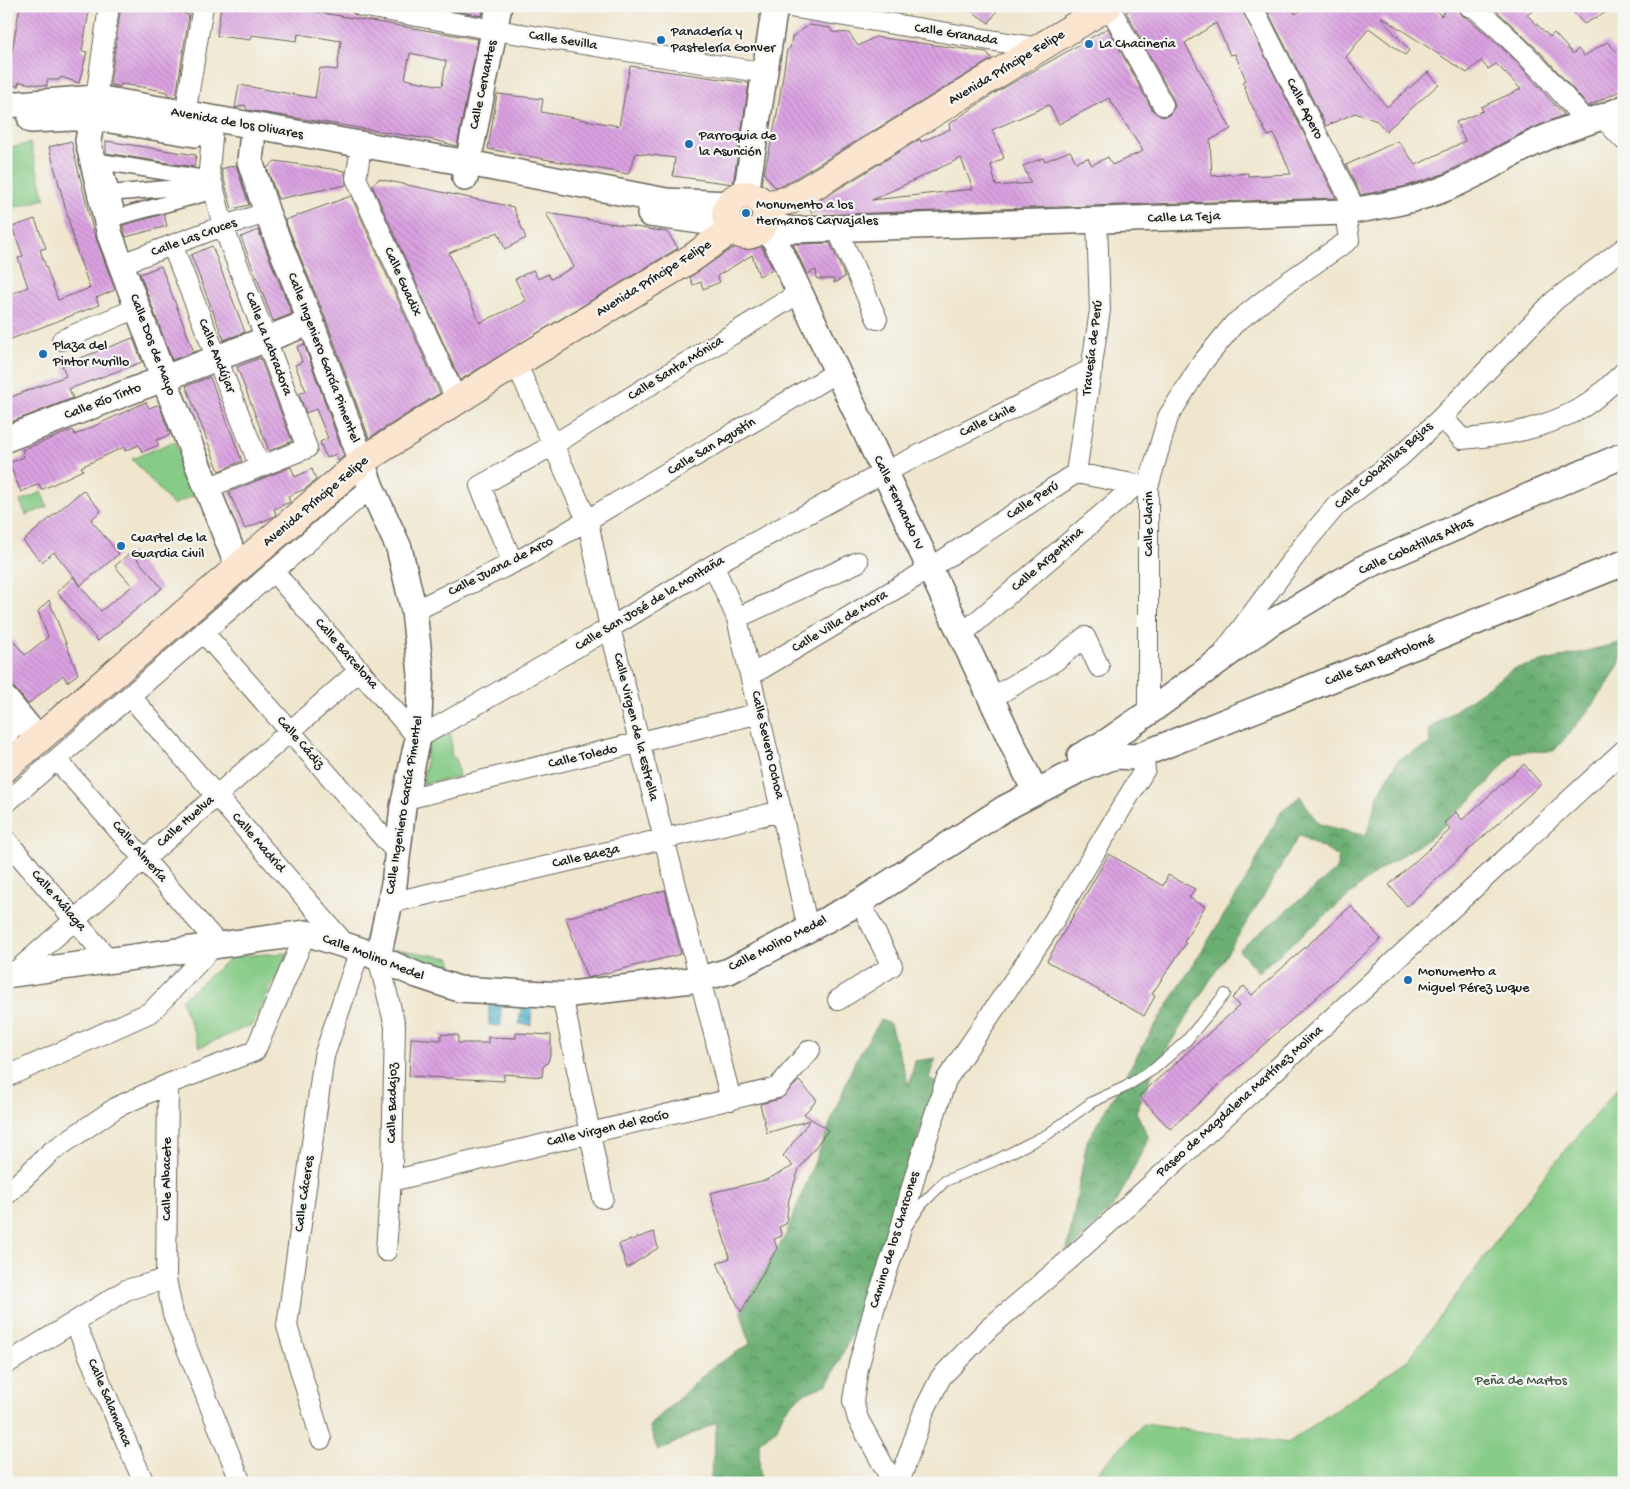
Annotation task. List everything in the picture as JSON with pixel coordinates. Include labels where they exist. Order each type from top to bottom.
[{"type":"main road","name":"Avenida Príncipe Felipe","points":[[6,767],[24,737],[238,568],[362,461],[516,363],[692,258],[747,214],[790,200],[1102,9]]},
{"type":"street","points":[[94,108],[109,6]]},
{"type":"street","points":[[185,115],[203,6]]},
{"type":"street","name":"Calle Sevilla","points":[[361,6],[497,18],[766,73]]},
{"type":"street","points":[[747,214],[774,6]]},
{"type":"street","name":"Calle Granada","points":[[784,6],[1039,48]]},
{"type":"street","name":"Calle Apero","points":[[1252,6],[1350,199],[1345,212]]},
{"type":"street","points":[[1469,6],[1475,8],[1515,42],[1553,81],[1604,115],[1624,140]]},
{"type":"street","points":[[1102,9],[1163,105]]},
{"type":"street","name":"Calle Cervantes","points":[[466,171],[497,18]]},
{"type":"street","name":"Avenida de los Olivares","points":[[6,105],[94,108],[185,115],[466,171],[684,220],[715,224],[747,214]]},
{"type":"street","name":"Avenida de los Olivares","points":[[6,121],[94,108],[212,136],[359,160],[466,171],[666,200],[747,214]]},
{"type":"street","name":"Calle Dos de Mayo","points":[[94,108],[88,141],[105,193],[121,264],[238,568]]},
{"type":"street","name":"Calle La Teja","points":[[747,214],[791,230],[1096,222],[1345,212],[1414,200],[1450,187],[1544,138],[1604,115]]},
{"type":"street","name":"Calle La Labradora","points":[[208,488],[307,448],[208,185],[212,136]]},
{"type":"street","name":"Calle Ingeniero García Pimentel","points":[[252,142],[250,161],[267,212],[311,322],[371,486],[399,548],[414,611],[421,674],[418,738],[406,799],[402,807],[390,903],[361,951]]},
{"type":"street","name":"Calle Guadix","points":[[359,160],[356,178],[456,401]]},
{"type":"street","points":[[103,162],[202,178],[208,185],[206,193],[118,217],[105,193],[103,162]]},
{"type":"street","points":[[105,193],[208,185]]},
{"type":"street","name":"Calle Las Cruces","points":[[121,264],[223,226],[267,212]]},
{"type":"street","name":"Calle Clarin","points":[[1148,713],[1142,486],[1168,417],[1202,364],[1234,324],[1282,286],[1349,240],[1345,212]]},
{"type":"street","name":"Calle Fernando IV","points":[[747,214],[775,240],[883,473],[1031,782]]},
{"type":"street","points":[[684,220],[693,237],[692,258]]},
{"type":"street","name":"Travesía de Perú","points":[[1076,473],[1100,310],[1096,222]]},
{"type":"street","points":[[837,229],[877,319]]},
{"type":"street","name":"Calle Andújar","points":[[172,245],[260,467]]},
{"type":"street","name":"Calle Cobatillas Bajas","points":[[1212,667],[1305,543],[1337,505],[1401,456],[1442,417],[1555,300],[1624,248]]},
{"type":"street","name":"Calle Santa Mónica","points":[[513,563],[480,486],[553,445],[799,293]]},
{"type":"street","points":[[62,340],[137,308]]},
{"type":"street","name":"Calle Río Tinto","points":[[6,439],[311,322]]},
{"type":"street","name":"Calle Virgen de la Estrella","points":[[516,363],[588,522],[610,628],[638,743],[665,839],[731,1100]]},
{"type":"street","name":"Calle Chile","points":[[883,473],[1092,369]]},
{"type":"street","name":"Calle San Agustín","points":[[588,522],[837,372]]},
{"type":"street","points":[[1442,417],[1462,439],[1500,436],[1535,428],[1583,407],[1624,372]]},
{"type":"street","name":"Calle Cobatillas Altas","points":[[1148,713],[1269,624],[1367,566],[1624,455]]},
{"type":"street","name":"Calle San José de la Montaña","points":[[418,738],[610,628],[713,565],[883,473]]},
{"type":"street","points":[[1076,473],[1142,486]]},
{"type":"street","name":"Calle Perú","points":[[929,569],[1076,473]]},
{"type":"street","name":"Avenida Príncipe Felipe","points":[[6,803],[24,737],[130,696],[371,486]]},
{"type":"street","name":"Calle Argentina","points":[[960,635],[1142,486]]},
{"type":"street","name":"Calle Juana de Arco","points":[[414,611],[513,563],[588,522]]},
{"type":"street","points":[[737,618],[858,562]]},
{"type":"street","name":"Calle San Bartolomé","points":[[1136,757],[1624,563]]},
{"type":"street","name":"Calle Severo Ochoa","points":[[713,565],[737,618],[808,928]]},
{"type":"street","name":"Calle Villa de Mora","points":[[751,675],[929,569]]},
{"type":"street","name":"Calle Barcelona","points":[[273,571],[418,738]]},
{"type":"street","points":[[990,699],[1056,660],[1081,630],[1099,667]]},
{"type":"street","name":"Calle Cádiz","points":[[203,632],[397,853]]},
{"type":"street","name":"Calle Huelva","points":[[10,974],[360,670]]},
{"type":"street","name":"Calle Madrid","points":[[130,696],[216,795],[361,951]]},
{"type":"street","points":[[6,700],[24,737]]},
{"type":"street","name":"Calle Toledo","points":[[406,799],[760,713]]},
{"type":"street","points":[[1005,808],[1006,800],[1031,782],[1108,741],[1148,713]]},
{"type":"street","name":"Calle Almería","points":[[24,737],[145,858],[217,946]]},
{"type":"street","name":"Paseo de Magdalena Martínez Molina","points":[[899,1483],[924,1411],[941,1377],[989,1328],[1070,1259],[1624,750]]},
{"type":"street","name":"Calle Molino Medel","points":[[10,974],[306,933],[361,951],[417,975],[459,989],[562,995],[700,979],[729,970],[860,902],[1005,808],[1098,761],[1115,756],[1136,757]]},
{"type":"street","name":"Camino de los Charcones","points":[[893,1483],[858,1418],[853,1401],[858,1368],[876,1302],[897,1242],[916,1172],[946,1080],[1048,930],[1145,769],[1144,763],[1136,757]]},
{"type":"street","name":"Calle Baeza","points":[[390,903],[782,811]]},
{"type":"street","name":"Calle Málaga","points":[[6,840],[110,961]]},
{"type":"street","points":[[838,1000],[892,966],[860,902]]},
{"type":"street","points":[[6,1195],[52,1152],[118,1107],[168,1084],[255,1051],[306,933]]},
{"type":"street","points":[[6,1077],[151,1012],[217,946]]},
{"type":"street","name":"Calle Badajoz","points":[[361,951],[395,1026],[391,1181],[386,1251]]},
{"type":"street","name":"Calle Cáceres","points":[[321,1439],[287,1326],[324,1056],[361,951]]},
{"type":"street","points":[[562,995],[603,1198]]},
{"type":"street","name":"Calle Virgen del Rocío","points":[[391,1181],[777,1088],[810,1050]]},
{"type":"street","name":"Calle Albacete","points":[[168,1084],[166,1279],[173,1314],[241,1483]]},
{"type":"street","points":[[6,1364],[75,1324],[126,1290],[166,1279]]},
{"type":"street","name":"Calle Salamanca","points":[[75,1324],[144,1483]]},
{"type":"lane","points":[[897,1242],[922,1204],[945,1181],[994,1161],[1048,1134],[1092,1102],[1126,1087],[1154,1068],[1186,1041],[1225,994]]},
{"type":"green space","points":[[30,143],[45,199],[6,210],[6,149]]},
{"type":"green space","points":[[175,441],[195,495],[173,505],[132,459]]},
{"type":"green space","points":[[42,492],[47,507],[26,515],[20,501]]},
{"type":"green space","points":[[1623,642],[1623,653],[1618,667],[1609,682],[1554,751],[1514,752],[1486,785],[1434,835],[1378,871],[1258,972],[1239,950],[1336,870],[1339,857],[1299,835],[1264,895],[1154,1069],[1136,1112],[1149,1138],[1116,1203],[1066,1256],[1087,1141],[1151,1032],[1246,880],[1281,812],[1300,796],[1319,824],[1366,836],[1379,793],[1398,760],[1430,744],[1429,729],[1513,669]]},
{"type":"green space","points":[[451,733],[451,755],[456,759],[459,777],[423,784],[428,744]]},
{"type":"green space","points":[[395,949],[451,958],[454,976],[395,957]]},
{"type":"green space","points":[[288,953],[253,1024],[200,1047],[181,1000],[233,956]]},
{"type":"green space","points":[[881,1020],[890,1024],[909,1086],[915,1061],[936,1058],[929,1078],[936,1083],[852,1333],[828,1384],[801,1395],[783,1413],[776,1430],[759,1442],[760,1483],[710,1483],[717,1422],[658,1451],[649,1426],[711,1368],[750,1344],[741,1312],[786,1234],[855,1061]]},
{"type":"green space","name":"Peña de Martos","points":[[1624,1081],[1624,1483],[1087,1483],[1143,1424],[1288,1443],[1409,1359],[1545,1175]]},
{"type":"water","points":[[489,1004],[501,1004],[501,1026],[489,1025]]},
{"type":"water","points":[[521,1005],[532,1006],[531,1025],[519,1024]]},
{"type":"building","points":[[20,6],[90,6],[82,51],[87,52],[79,83],[61,77],[59,80],[47,80],[47,86],[19,82],[18,86],[6,85]]},
{"type":"building","points":[[121,6],[181,6],[180,12],[189,15],[176,97],[167,95],[167,92],[142,87],[121,84],[120,87],[110,85]]},
{"type":"building","points":[[221,6],[281,6],[478,39],[457,146],[434,140],[247,110],[245,105],[235,108],[239,85],[315,98],[320,68],[337,70],[341,41],[298,34],[297,41],[252,35],[251,40],[217,36]],"holes":[[[410,53],[446,61],[442,86],[405,79]]]},
{"type":"building","points":[[430,6],[484,6],[482,16]]},
{"type":"building","points":[[964,6],[1000,6],[989,23]]},
{"type":"building","points":[[1135,6],[1240,6],[1336,198],[813,215],[809,207],[920,139],[921,142],[950,129],[949,124],[995,93],[1108,28],[1153,111],[1162,117],[1169,115],[1175,106],[1173,99],[1126,12]],"holes":[[[1216,23],[1230,55],[1235,54],[1246,80],[1243,82],[1249,100],[1268,136],[1274,134],[1291,174],[1248,176],[1248,173],[1212,176],[1210,140],[1231,129],[1185,43]],[[1109,98],[1143,151],[1112,165],[1108,157],[1092,165],[1088,158],[1076,162],[1070,151],[1045,161],[1043,158],[1023,166],[1031,183],[996,186],[991,165],[1004,158],[992,130],[1049,105],[1059,124]],[[961,158],[973,189],[872,200]]]},
{"type":"building","points":[[1265,6],[1292,6],[1295,14],[1310,6],[1433,6],[1441,16],[1449,6],[1458,9],[1460,14],[1469,19],[1511,56],[1564,115],[1526,131],[1443,174],[1407,186],[1361,195],[1346,165],[1398,141],[1416,165],[1465,141],[1456,122],[1483,111],[1481,107],[1521,89],[1496,64],[1488,69],[1481,61],[1467,73],[1382,17],[1409,50],[1405,55],[1369,28],[1346,57],[1387,107],[1428,72],[1439,84],[1386,131],[1377,121],[1355,113],[1326,126]]},
{"type":"building","points":[[1500,6],[1539,6],[1527,15],[1550,37],[1554,33],[1573,54],[1578,49],[1584,56],[1607,42],[1624,59],[1624,89],[1588,106],[1541,53],[1496,10]]},
{"type":"building","points":[[1568,6],[1618,6],[1584,24]]},
{"type":"building","points":[[809,25],[830,28],[832,32],[849,33],[858,46],[875,37],[987,52],[992,59],[784,185],[775,187],[764,174],[776,120],[787,50],[790,48],[792,37]]},
{"type":"building","points":[[630,66],[749,83],[733,184],[673,176],[675,158],[636,153],[628,174],[488,149],[497,94],[543,99],[541,112],[619,126]]},
{"type":"building","points":[[71,141],[93,230],[115,290],[96,298],[99,305],[6,341],[6,296],[28,287],[18,258],[23,256],[12,227],[35,219],[46,248],[40,250],[58,300],[90,288],[78,255],[49,147]]},
{"type":"building","points":[[106,141],[196,155],[194,167],[106,153]]},
{"type":"building","points":[[275,161],[345,171],[346,185],[278,199],[267,168]]},
{"type":"building","points":[[236,165],[249,205],[232,209],[221,169]]},
{"type":"building","points":[[379,179],[513,207],[526,238],[505,249],[498,232],[449,253],[480,323],[526,301],[515,279],[533,270],[538,279],[548,274],[551,279],[574,267],[546,213],[667,232],[678,248],[460,380],[372,185]]},
{"type":"building","points":[[351,196],[440,393],[369,438],[325,317],[285,220]]},
{"type":"building","points":[[164,214],[167,226],[126,237],[123,225]]},
{"type":"building","points":[[258,230],[292,314],[273,321],[241,237]]},
{"type":"building","points":[[759,242],[773,269],[759,276],[752,255],[717,276],[720,282],[703,289],[701,282],[693,285],[690,277],[728,251],[738,246]]},
{"type":"building","points":[[830,243],[845,277],[834,283],[834,279],[817,279],[816,270],[807,274],[793,244]]},
{"type":"building","points":[[212,246],[245,332],[224,340],[191,255]]},
{"type":"building","points":[[161,266],[194,352],[172,360],[140,274]]},
{"type":"building","points":[[133,338],[142,362],[69,389],[73,398],[6,424],[6,399],[66,376],[62,365]]},
{"type":"building","points":[[304,344],[344,456],[338,461],[336,454],[326,458],[320,442],[328,438],[316,409],[306,413],[299,394],[306,391],[295,365],[302,362],[297,347]]},
{"type":"building","points":[[260,358],[292,441],[269,451],[237,367]]},
{"type":"building","points":[[210,377],[242,461],[219,471],[186,386]]},
{"type":"building","points":[[146,402],[149,408],[157,405],[160,407],[170,435],[156,440],[159,445],[142,452],[139,445],[125,451],[124,447],[81,467],[83,470],[41,490],[39,484],[21,492],[9,463],[24,457],[22,450],[73,430],[75,435]]},
{"type":"building","points":[[291,467],[295,477],[312,469],[316,480],[305,489],[288,496],[290,502],[274,509],[276,514],[273,517],[245,529],[229,492]]},
{"type":"building","points":[[83,490],[101,511],[91,520],[119,554],[81,585],[54,552],[42,562],[23,541]]},
{"type":"building","points":[[131,552],[162,588],[98,641],[57,592],[73,577],[101,611],[132,586],[115,566]]},
{"type":"building","points":[[49,600],[78,674],[67,682],[63,675],[28,704],[6,678],[6,632],[25,655],[48,637],[38,611]]},
{"type":"building","points":[[1524,764],[1541,784],[1407,906],[1389,885],[1450,830],[1444,823],[1456,812],[1462,820]]},
{"type":"building","points":[[1109,854],[1163,886],[1168,875],[1195,889],[1189,898],[1205,906],[1184,942],[1186,943],[1152,994],[1155,996],[1144,1016],[1047,961]]},
{"type":"building","points":[[665,890],[681,954],[587,978],[566,918]]},
{"type":"building","points":[[1351,906],[1381,939],[1170,1129],[1139,1096],[1239,1006],[1232,998],[1244,986],[1252,995]]},
{"type":"building","points":[[516,1033],[551,1035],[551,1051],[548,1062],[543,1067],[542,1077],[504,1074],[504,1081],[409,1076],[411,1038],[441,1040],[441,1034],[458,1035],[458,1043],[488,1043],[488,1037],[516,1038]]},
{"type":"building","points":[[799,1081],[817,1100],[804,1114],[828,1130],[799,1169],[789,1199],[786,1224],[779,1227],[782,1236],[774,1239],[777,1248],[741,1312],[717,1263],[730,1258],[710,1193],[766,1180],[793,1166],[783,1156],[810,1120],[767,1133],[760,1104],[780,1099]]},
{"type":"building","points":[[654,1232],[658,1248],[627,1268],[619,1244]]},
{"type":"place","name":"Panadería y Pastelería Gonver","points":[[661,40]]},
{"type":"place","name":"La Chacineria","points":[[1089,44]]},
{"type":"place","name":"Parroquia de la Asunción","points":[[689,144]]},
{"type":"place","name":"Monumento a los Hermanos Carvajales","points":[[746,213]]},
{"type":"place","name":"Plaza del Pintor Murillo","points":[[43,354]]},
{"type":"place","name":"Cuartel de la Guardia Civil","points":[[121,546]]},
{"type":"place","name":"Monumento a Miguel Pérez Luque","points":[[1408,980]]}]
